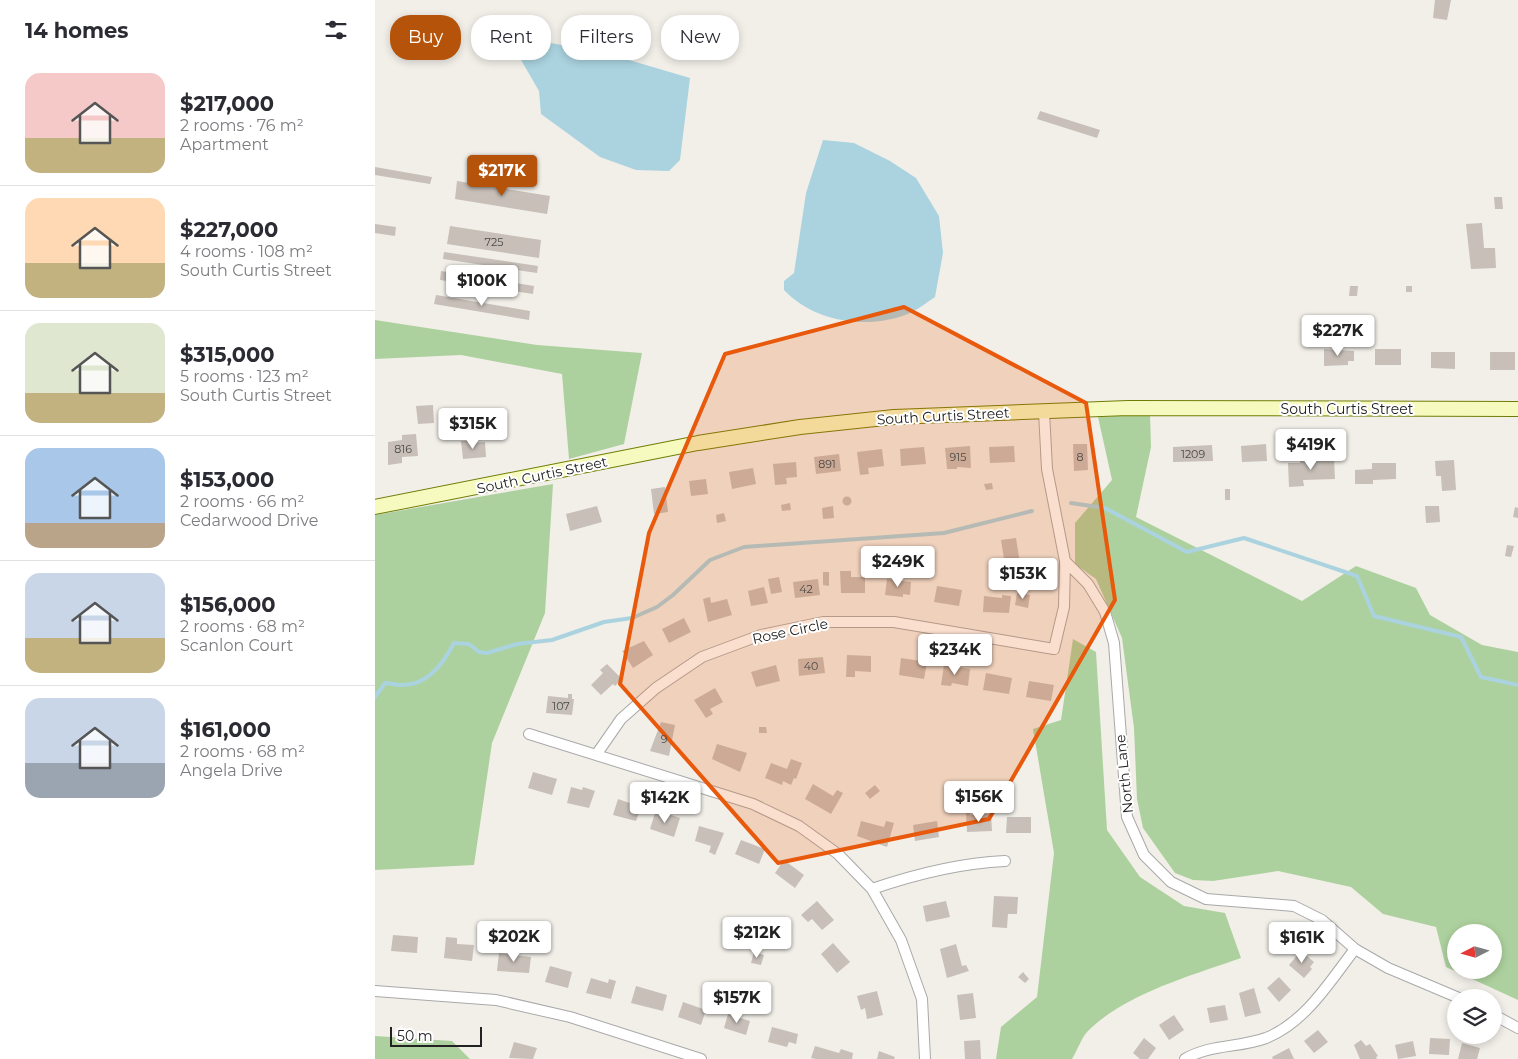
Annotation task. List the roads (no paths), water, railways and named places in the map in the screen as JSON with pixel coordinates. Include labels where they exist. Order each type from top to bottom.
[{"type":"street","name":"South Curtis Street","points":[[375,507],[698,442],[800,427],[894,418],[1128,408],[1518,409]]},
{"type":"street","points":[[1044,412],[1047,469],[1065,561]]},
{"type":"street","name":"Rose Circle","points":[[596,754],[621,718],[656,688],[702,657],[761,634],[823,622],[894,622],[1054,649],[1064,607],[1065,561]]},
{"type":"street","name":"North Lane","points":[[1065,561],[1088,584],[1105,612],[1114,643],[1127,817],[1145,855],[1171,882],[1206,899],[1294,906],[1322,920],[1355,948],[1388,968],[1447,993]]},
{"type":"street","points":[[529,734],[753,804],[799,826],[838,854],[872,889],[901,940],[922,999],[925,1059]]},
{"type":"street","points":[[872,889],[925,871],[983,862],[1005,862]]},
{"type":"street","points":[[1185,1059],[1217,1046],[1245,1044],[1266,1038],[1289,1026],[1309,1008],[1355,948]]},
{"type":"street","points":[[375,991],[497,1000],[570,1018],[701,1059]]},
{"type":"street","points":[[1502,1019],[1518,1028]]},
{"type":"water","points":[[551,43],[561,45],[561,60],[629,60],[690,78],[680,160],[669,171],[636,170],[600,157],[541,114],[539,91],[521,60],[551,60]]},
{"type":"water","points":[[823,140],[854,143],[890,161],[916,178],[939,216],[943,253],[935,297],[918,309],[896,318],[879,321],[844,320],[811,310],[784,290],[784,281],[794,273],[806,193]]},
{"type":"waterway","points":[[1071,503],[1105,508],[1187,552],[1244,538],[1357,576],[1374,616],[1461,637],[1481,677],[1518,685]]},
{"type":"waterway","points":[[375,697],[385,683],[410,684],[426,678],[445,659],[454,643],[469,644],[479,652],[487,653],[517,644],[552,640],[604,622],[632,618],[657,607],[673,595],[710,560],[744,547],[944,533],[1032,511]]}]
